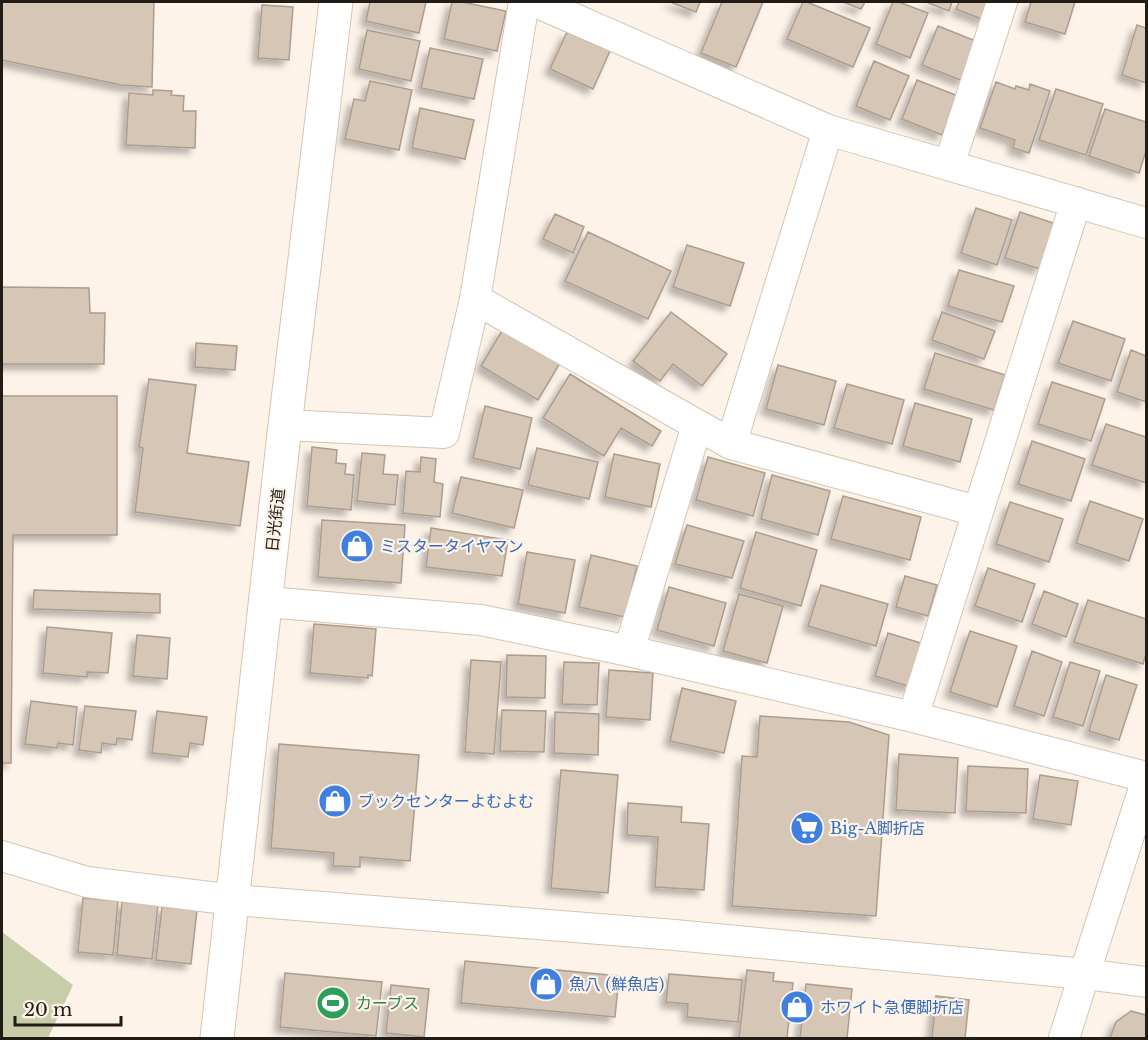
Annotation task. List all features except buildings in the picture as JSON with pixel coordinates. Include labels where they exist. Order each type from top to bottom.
[{"type":"street","name":"日光街道","points":[[217,1038],[285,425],[336,2]]},
{"type":"street","points":[[285,425],[444,433],[475,299],[524,2]]},
{"type":"street","points":[[536,2],[828,130],[1146,223]]},
{"type":"street","points":[[949,165],[1002,2]]},
{"type":"street","points":[[730,444],[828,130]]},
{"type":"street","points":[[913,717],[1076,202]]},
{"type":"street","points":[[475,299],[730,444],[977,511]]},
{"type":"street","points":[[629,651],[697,425]]},
{"type":"street","points":[[267,602],[481,620],[629,651],[913,717],[1146,777]]},
{"type":"street","points":[[1064,1038],[1146,782]]},
{"type":"street","points":[[2,856],[87,882],[234,900],[663,934],[1085,974],[1146,982]]},
{"type":"green space","points":[[2,932],[73,985],[48,1038],[2,1038]]},
{"type":"place","name":"ミスタータイヤマン","points":[[357,546]]},
{"type":"place","name":"ブックセンターよむよむ","points":[[335,801]]},
{"type":"place","name":"Big-A脚折店","points":[[807,828]]},
{"type":"place","name":"魚八 (鮮魚店)","points":[[546,984]]},
{"type":"place","name":"カーブス","points":[[333,1003]]},
{"type":"place","name":"ホワイト急便脚折店","points":[[797,1007]]}]
